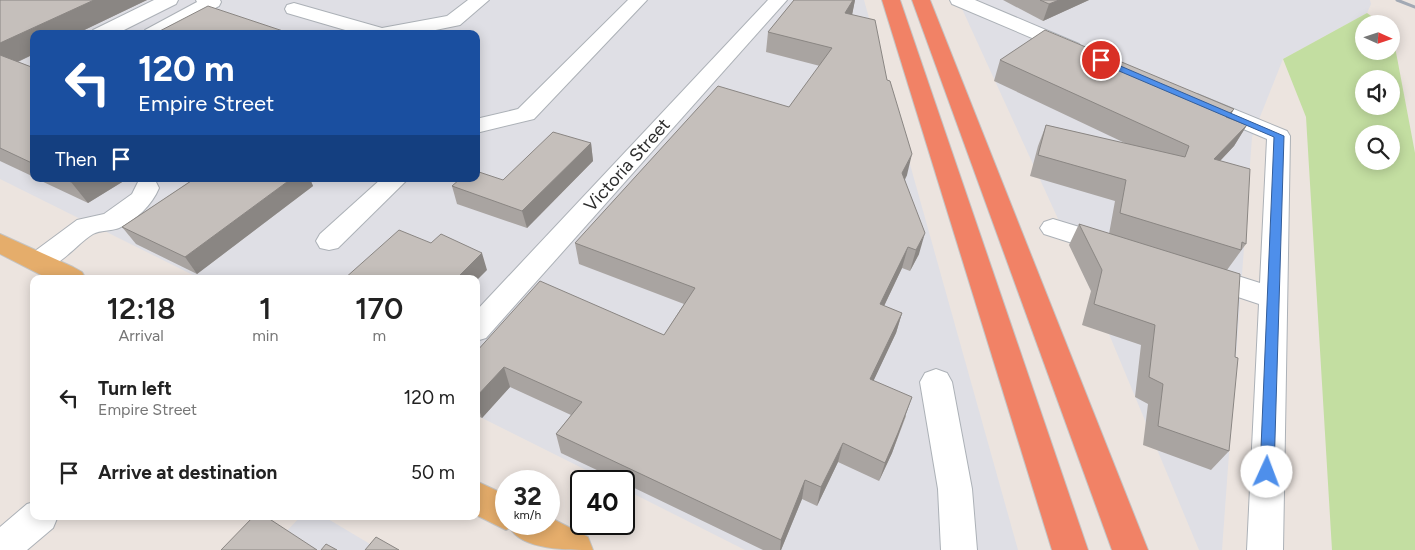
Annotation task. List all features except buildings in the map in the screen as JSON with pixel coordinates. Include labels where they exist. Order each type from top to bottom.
[{"type":"highway","points":[[891,0],[1070,550]]},
{"type":"highway","points":[[921,0],[1130,550]]},
{"type":"main road","points":[[0,243],[41,261],[65,275]]},
{"type":"main road","points":[[480,499],[495,507]]},
{"type":"main road","points":[[547,535],[575,550]]},
{"type":"street","points":[[108,30],[169,0]]},
{"type":"street","points":[[160,30],[212,2],[205,0]]},
{"type":"street","points":[[404,30],[453,21],[480,0]]},
{"type":"street","points":[[480,125],[526,114],[638,0]]},
{"type":"street","name":"Victoria Street","points":[[480,326],[778,0]]},
{"type":"street","points":[[959,0],[1087,54]]},
{"type":"street","points":[[294,9],[368,30]]},
{"type":"street","points":[[1178,93],[1279,136],[1265,550]]},
{"type":"street","points":[[329,241],[393,182]]},
{"type":"street","points":[[41,261],[86,226],[111,221],[142,199],[154,183]]},
{"type":"street","points":[[1053,228],[1137,254]]},
{"type":"street","points":[[1184,269],[1273,298]]},
{"type":"street","points":[[936,382],[955,490],[959,550]]},
{"type":"street","points":[[0,550],[35,520]]},
{"type":"shaded area","points":[[0,0],[864,0],[1018,550],[745,550],[635,495],[635,470],[586,470],[480,417],[480,275],[193,275],[0,179]]},
{"type":"shaded area","points":[[958,0],[1370,0],[1371,4],[1367,13],[1355,15],[1355,20],[1283,59],[1252,137],[1222,550],[1199,550],[1091,291]]},
{"type":"shaded area","points":[[297,520],[330,520],[380,550],[269,550]]},
{"type":"green space","points":[[1355,20],[1355,60],[1397,60],[1399,70],[1355,70],[1355,115],[1400,115],[1400,73],[1415,153],[1415,550],[1332,550],[1306,117],[1283,59]]},
{"type":"railway","points":[[1397,0],[1415,7]]},
{"type":"route","points":[[1101,60],[1279,136],[1267,472]]}]
